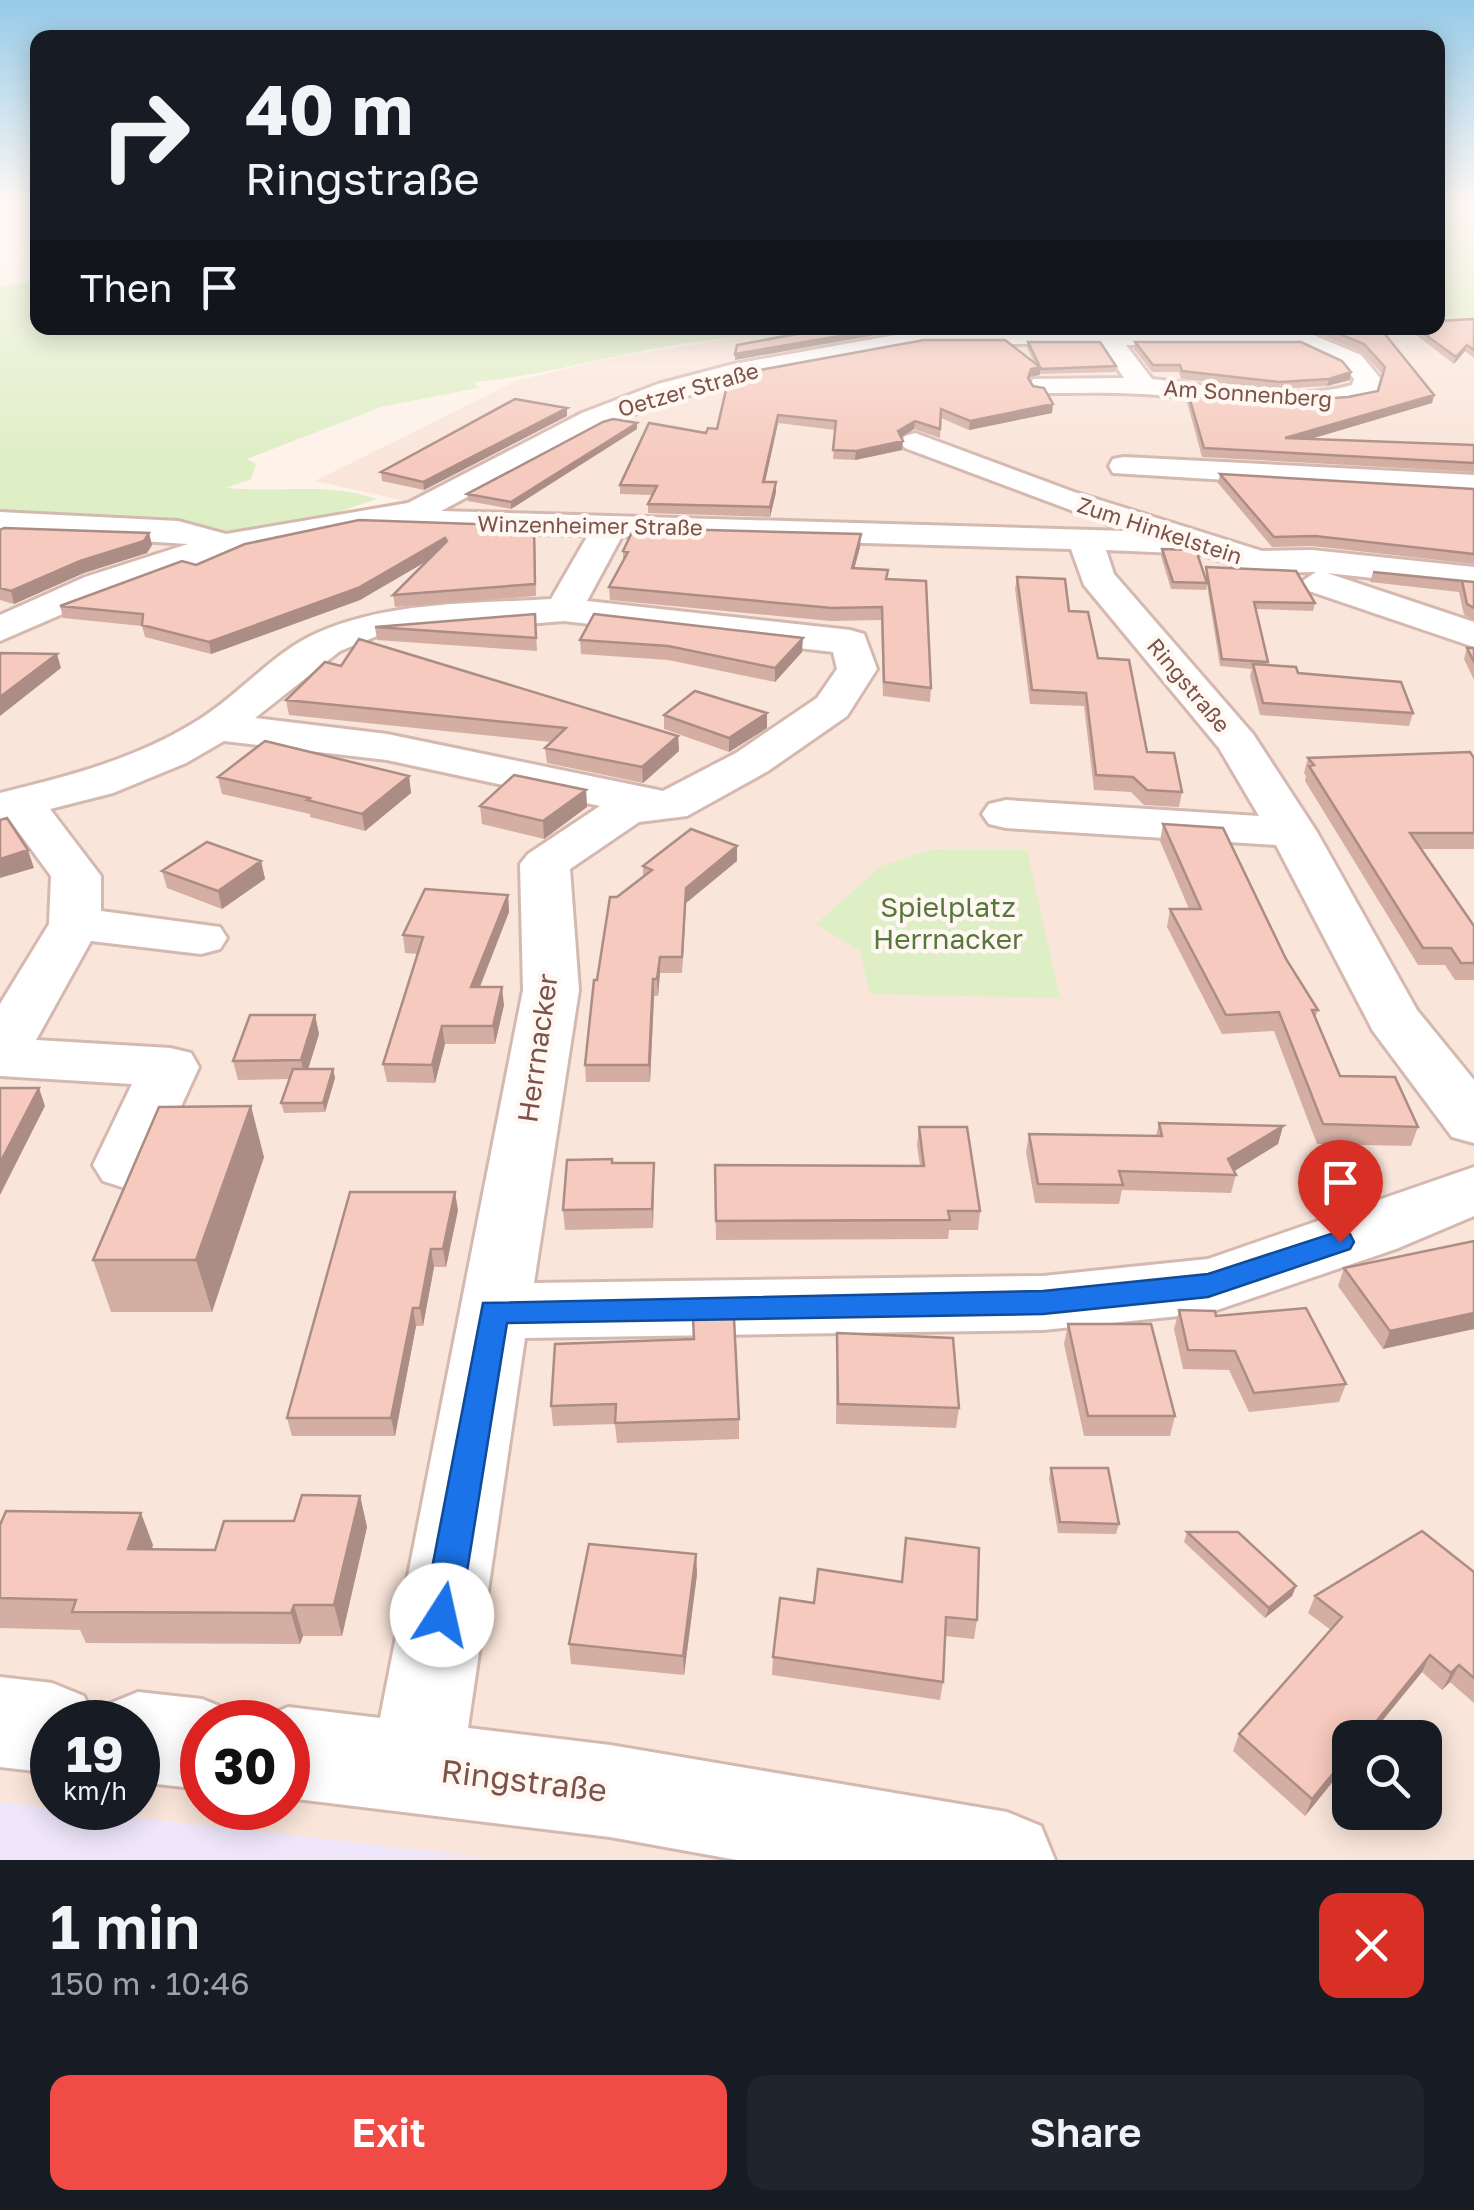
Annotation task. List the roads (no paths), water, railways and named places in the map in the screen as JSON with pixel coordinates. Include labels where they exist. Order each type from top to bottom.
[{"type":"street","name":"Oetzer Straße","points":[[415,512],[592,419],[668,390],[904,335]]},
{"type":"street","name":"Am Sonnenberg","points":[[1032,335],[1304,338],[1352,360],[1367,378],[1365,390],[1325,400],[1144,386],[1043,385]]},
{"type":"street","name":"Am Sonnenberg","points":[[1108,337],[1144,386]]},
{"type":"street","name":"Zum Hinkelstein","points":[[915,442],[1063,499],[1259,562],[1312,561],[1474,578]]},
{"type":"street","points":[[1124,466],[1474,484]]},
{"type":"street","name":"Winzenheimer Straße","points":[[0,628],[98,585],[217,546],[369,516],[415,512],[437,522],[1202,544]]},
{"type":"street","points":[[0,522],[178,531],[211,537],[217,546]]},
{"type":"street","points":[[564,610],[611,525]]},
{"type":"street","name":"Ringstraße","points":[[1086,540],[1096,577],[1238,743],[1293,832],[1394,1018],[1474,1122]]},
{"type":"street","points":[[1259,562],[1474,635]]},
{"type":"street","name":"Herrnacker","points":[[75,924],[76,876],[11,806],[98,784],[170,754],[217,727],[326,643],[369,626],[438,617],[564,610],[850,642],[856,669],[832,706],[752,762],[670,806],[626,809],[545,864],[551,990],[494,1312]]},
{"type":"street","points":[[217,727],[387,747],[670,806]]},
{"type":"street","points":[[1006,814],[1293,832]]},
{"type":"street","points":[[125,1165],[170,1066],[0,1054],[75,924],[201,938]]},
{"type":"street","points":[[494,1312],[1043,1302],[1208,1286],[1372,1231],[1474,1190]]},
{"type":"street","name":"Ringstraße","points":[[494,1312],[416,1767],[610,1790],[1006,1860]]},
{"type":"street","points":[[0,1722],[30,1725]]},
{"type":"street","points":[[310,1755],[416,1767]]},
{"type":"park label","name":"Spielplatz Herrnacker","points":[[948,922]]}]
